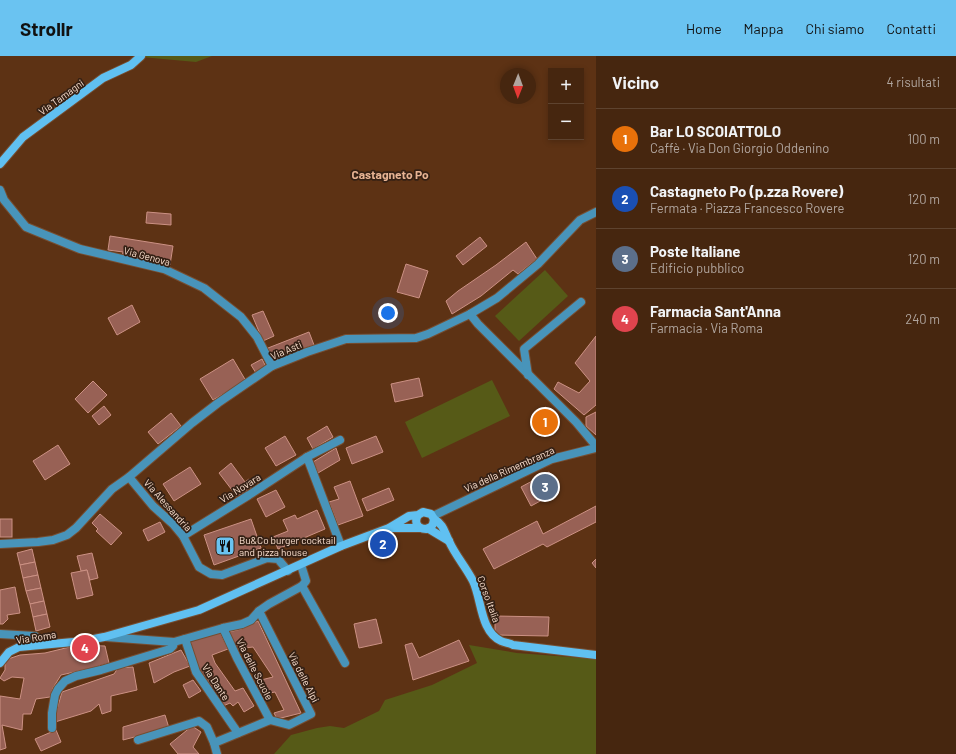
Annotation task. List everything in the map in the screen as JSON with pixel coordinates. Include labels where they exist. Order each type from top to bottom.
[{"type":"street","name":"Via Tamagni","points":[[0,164],[23,137],[103,78],[131,65],[141,56]]},
{"type":"street","name":"Via Genova","points":[[0,190],[4,200],[26,226],[80,249],[164,269],[204,288],[241,317],[257,337],[272,366]]},
{"type":"street","name":"Via Asti","points":[[0,544],[53,540],[67,535],[76,528],[112,489],[129,477],[192,423],[218,403],[272,366],[346,339],[416,338],[428,334],[470,314],[497,298],[538,264],[580,220],[596,212]]},
{"type":"street","points":[[528,375],[524,349],[581,302]]},
{"type":"street","points":[[470,314],[528,375],[576,422],[596,447]]},
{"type":"street","name":"Via Novara","points":[[183,536],[307,457],[340,440]]},
{"type":"street","name":"Via della Rimembranza","points":[[433,517],[552,459],[596,447]]},
{"type":"street","points":[[307,457],[342,546]]},
{"type":"street","name":"Via Alessandria","points":[[129,477],[153,506],[173,524],[183,536],[199,567],[211,574],[222,575],[267,558],[278,559],[288,571]]},
{"type":"street","points":[[426,512],[433,517],[433,524],[429,529],[389,528],[409,516],[418,515],[420,513],[426,512]]},
{"type":"street","points":[[418,515],[416,517],[416,523],[420,528]]},
{"type":"street","name":"Corso Italia","points":[[433,517],[446,531],[449,541],[474,582],[483,614],[490,631],[495,637],[513,644],[596,655]]},
{"type":"street","name":"Via Roma","points":[[0,663],[9,652],[19,648],[84,641],[104,637],[199,610],[342,546],[389,528]]},
{"type":"street","name":"Corso Italia","points":[[429,529],[449,541]]},
{"type":"street","points":[[104,637],[174,642],[242,624],[251,620],[259,611],[302,586],[306,581],[301,565]]},
{"type":"street","points":[[302,586],[345,663]]},
{"type":"street","name":"Via delle Alpi","points":[[259,611],[311,714],[289,725],[270,720]]},
{"type":"street","name":"Via delle Scuole","points":[[223,628],[270,720]]},
{"type":"street","points":[[0,634],[35,636],[37,638],[37,645]]},
{"type":"street","name":"Via Dante","points":[[185,639],[196,672],[238,733]]},
{"type":"street","points":[[52,728],[52,713],[55,695],[65,681],[76,676],[170,649],[174,642]]},
{"type":"street","points":[[214,744],[270,720]]},
{"type":"street","points":[[138,740],[199,721],[207,727],[217,754]]},
{"type":"green space","points":[[141,56],[212,56],[196,62]]},
{"type":"green space","points":[[545,270],[568,296],[519,341],[495,316]]},
{"type":"green space","points":[[492,380],[510,416],[422,458],[405,422]]},
{"type":"green space","points":[[469,645],[517,653],[596,659],[596,754],[274,754],[291,735],[330,726],[344,728],[379,711],[385,700],[432,685],[477,663]]},
{"type":"building","points":[[147,212],[171,214],[171,225],[146,223]]},
{"type":"building","points":[[110,236],[173,246],[170,265],[122,258],[123,252],[108,250]]},
{"type":"building","points":[[480,237],[487,246],[463,265],[456,256]]},
{"type":"building","points":[[526,242],[537,259],[518,274],[513,270],[481,296],[452,314],[446,301]]},
{"type":"building","points":[[406,264],[428,271],[419,298],[397,292]]},
{"type":"building","points":[[132,305],[140,322],[117,335],[108,318]]},
{"type":"building","points":[[263,311],[274,336],[263,341],[252,315]]},
{"type":"building","points":[[309,332],[314,345],[272,361],[268,348]]},
{"type":"building","points":[[596,336],[596,405],[584,415],[554,389],[558,382],[579,393],[590,381],[575,363]]},
{"type":"building","points":[[233,359],[246,381],[213,400],[200,379]]},
{"type":"building","points":[[262,359],[266,367],[256,373],[251,365]]},
{"type":"building","points":[[419,378],[423,396],[395,402],[391,384]]},
{"type":"building","points":[[93,381],[107,395],[88,413],[75,399]]},
{"type":"building","points":[[104,406],[111,415],[99,425],[92,416]]},
{"type":"building","points":[[546,407],[556,425],[543,432],[533,414]]},
{"type":"building","points":[[596,412],[596,435],[586,426],[586,417]]},
{"type":"building","points":[[171,413],[181,426],[158,444],[148,432]]},
{"type":"building","points":[[327,426],[333,437],[313,449],[307,438]]},
{"type":"building","points":[[285,436],[296,455],[276,466],[265,448]]},
{"type":"building","points":[[376,436],[383,452],[352,464],[346,448]]},
{"type":"building","points":[[58,445],[70,464],[45,480],[33,461]]},
{"type":"building","points":[[336,448],[340,460],[318,473],[313,462]]},
{"type":"building","points":[[231,463],[245,482],[249,479],[254,486],[238,498],[219,473]]},
{"type":"building","points":[[190,467],[201,484],[174,501],[163,484]]},
{"type":"building","points":[[549,472],[559,491],[531,506],[521,487]]},
{"type":"building","points":[[350,481],[363,516],[338,525],[329,502],[339,499],[334,487]]},
{"type":"building","points":[[389,488],[394,500],[367,511],[362,499]]},
{"type":"building","points":[[276,490],[285,507],[266,517],[257,499]]},
{"type":"building","points":[[596,506],[596,522],[547,547],[543,544],[494,569],[483,549],[537,521],[543,534]]},
{"type":"building","points":[[317,510],[325,529],[278,549],[273,537],[288,531],[283,520],[295,515],[297,519]]},
{"type":"building","points":[[100,514],[122,533],[111,545],[96,531],[98,529],[92,523]]},
{"type":"building","points":[[0,519],[12,519],[12,537],[0,537]]},
{"type":"building","points":[[251,519],[261,548],[214,565],[204,535]]},
{"type":"building","points":[[160,522],[165,532],[148,541],[143,530]]},
{"type":"building","points":[[32,549],[35,562],[20,565],[17,553]]},
{"type":"building","points":[[92,553],[98,578],[90,580],[87,570],[81,571],[77,556]]},
{"type":"building","points":[[596,559],[596,568],[592,563]]},
{"type":"building","points":[[35,562],[38,575],[23,578],[20,565]]},
{"type":"building","points":[[87,570],[93,595],[77,599],[71,573]]},
{"type":"building","points":[[38,575],[41,588],[26,591],[23,578]]},
{"type":"building","points":[[15,587],[20,613],[7,615],[8,619],[3,624],[0,624],[0,590]]},
{"type":"building","points":[[41,588],[44,601],[30,604],[26,591]]},
{"type":"building","points":[[44,601],[47,614],[33,617],[30,604]]},
{"type":"building","points":[[47,614],[50,627],[36,631],[33,617]]},
{"type":"building","points":[[495,616],[549,617],[548,636],[495,635]]},
{"type":"building","points":[[376,619],[382,643],[359,648],[354,624]]},
{"type":"building","points":[[258,621],[301,713],[277,719],[274,713],[284,710],[275,692],[260,695],[257,681],[273,677],[253,647],[236,649],[229,632],[241,629]]},
{"type":"building","points":[[220,632],[228,649],[212,655],[215,663],[235,691],[243,688],[254,706],[244,712],[238,702],[233,706],[230,703],[223,706],[197,669],[190,640]]},
{"type":"building","points":[[459,640],[469,661],[413,680],[405,645],[412,643],[419,658]]},
{"type":"building","points":[[78,645],[105,646],[109,663],[61,675],[53,688],[50,697],[36,699],[31,714],[23,714],[22,730],[2,725],[6,748],[0,750],[0,696],[20,699],[24,678],[12,677],[4,681],[0,678],[5,670],[5,660],[20,655],[45,653]]},
{"type":"building","points":[[181,650],[190,666],[174,672],[154,683],[149,663]]},
{"type":"building","points":[[133,667],[137,690],[111,696],[111,711],[102,714],[99,704],[91,711],[55,722],[55,716],[62,692],[114,674],[118,668]]},
{"type":"building","points":[[193,680],[201,691],[189,698],[183,685]]},
{"type":"building","points":[[165,715],[169,728],[123,740],[123,727]]},
{"type":"building","points":[[192,726],[201,732],[193,747],[199,754],[178,754],[170,744]]},
{"type":"building","points":[[56,730],[61,742],[41,751],[35,739]]},
{"type":"place","name":"Bar LO SCOIATTOLO","points":[[545,422]]},
{"type":"place","name":"Poste Italiane","points":[[545,487]]},
{"type":"place","name":"Castagneto Po (p.zza Rovere)","points":[[383,544]]},
{"type":"place","name":"Bu&Co burger cocktail and pizza house","points":[[225,546]]},
{"type":"place","name":"Farmacia Sant'Anna","points":[[85,648]]},
{"type":"district","name":"Castagneto Po","points":[[390,174]]}]
